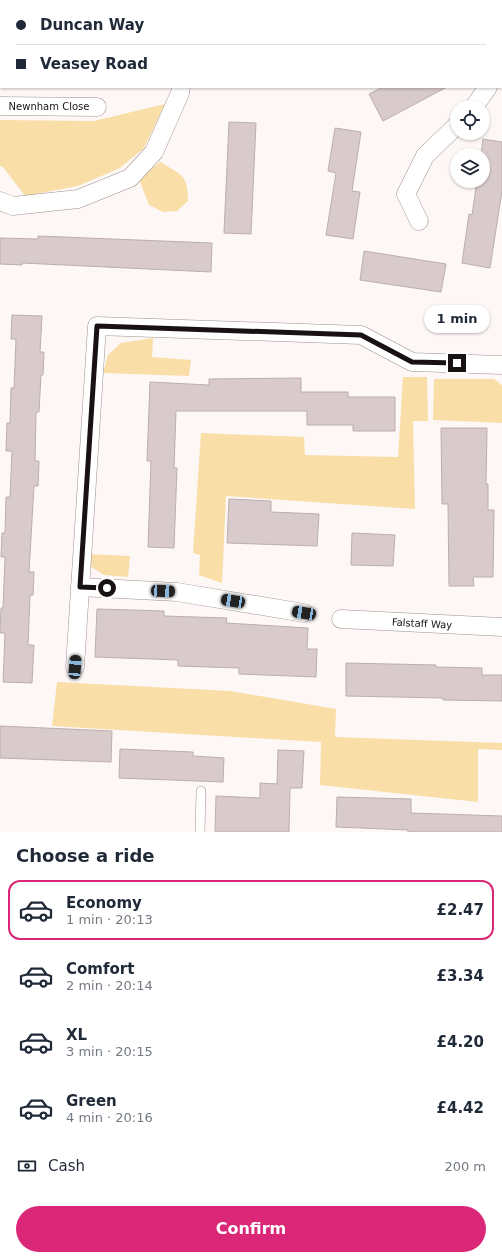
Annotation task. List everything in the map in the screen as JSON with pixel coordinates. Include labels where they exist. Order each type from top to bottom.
[{"type":"street","points":[[0,201],[13,206],[78,200],[130,178],[154,152],[181,88]]},
{"type":"street","points":[[479,100],[487,88]]},
{"type":"street","name":"Newnham Close","points":[[0,106],[97,106]]},
{"type":"street","points":[[419,221],[406,194],[425,156],[450,132]]},
{"type":"street","points":[[75,667],[97,326],[361,335],[412,362],[502,365]]},
{"type":"street","points":[[80,587],[176,592],[304,613]]},
{"type":"street","name":"Falstaff Way","points":[[341,619],[502,627]]},
{"type":"lane","points":[[200,832],[201,791]]},
{"type":"shaded area","points":[[165,104],[144,148],[120,168],[78,186],[25,196],[3,167],[0,166],[0,120],[94,121]]},
{"type":"shaded area","points":[[160,162],[182,176],[187,185],[188,201],[177,211],[163,212],[149,205],[139,179]]},
{"type":"shaded area","points":[[153,338],[152,357],[191,360],[189,376],[103,373],[108,355],[121,343]]},
{"type":"shaded area","points":[[403,377],[427,377],[428,421],[413,421],[415,509],[226,496],[222,583],[199,575],[200,555],[193,553],[201,433],[304,437],[305,455],[398,457]]},
{"type":"shaded area","points":[[434,379],[494,379],[502,385],[502,423],[433,420]]},
{"type":"shaded area","points":[[87,554],[130,556],[128,577],[104,575],[90,566]]},
{"type":"shaded area","points":[[57,682],[230,691],[336,709],[335,737],[502,743],[502,750],[478,749],[478,802],[320,785],[321,742],[52,726]]},
{"type":"building","points":[[381,88],[445,88],[383,121],[369,94]]},
{"type":"building","points":[[229,122],[256,123],[251,234],[224,233]]},
{"type":"building","points":[[335,128],[361,132],[352,191],[360,192],[353,239],[326,235],[336,173],[328,171]]},
{"type":"building","points":[[483,140],[502,142],[502,191],[490,268],[462,263],[469,214],[472,215],[476,188],[490,188],[490,148],[482,148]]},
{"type":"building","points":[[38,236],[212,243],[211,272],[22,263],[22,265],[0,264],[0,238],[38,239]]},
{"type":"building","points":[[364,251],[446,264],[441,292],[360,280]]},
{"type":"building","points":[[12,315],[42,316],[40,352],[44,352],[39,412],[36,412],[35,461],[39,461],[38,486],[34,486],[29,572],[34,572],[33,595],[30,595],[28,645],[34,645],[32,683],[3,682],[5,633],[0,633],[1,608],[3,608],[5,557],[1,557],[2,533],[5,533],[6,497],[10,497],[12,451],[6,451],[7,423],[10,423],[11,388],[14,388],[16,339],[11,339]]},
{"type":"building","points":[[301,378],[301,392],[348,392],[348,397],[395,397],[395,431],[353,431],[353,425],[307,425],[307,411],[176,411],[174,468],[177,468],[174,548],[148,547],[151,461],[147,461],[150,382],[209,385],[209,379]]},
{"type":"building","points":[[441,428],[487,428],[486,484],[488,484],[488,510],[494,510],[493,577],[473,577],[474,586],[449,586],[448,504],[442,504]]},
{"type":"building","points":[[229,499],[271,501],[271,512],[319,514],[317,546],[227,543]]},
{"type":"building","points":[[352,533],[395,535],[393,566],[351,565]]},
{"type":"building","points":[[97,609],[164,611],[164,616],[227,618],[226,623],[308,628],[307,649],[317,649],[316,677],[239,674],[239,668],[178,666],[178,660],[95,657]]},
{"type":"building","points":[[346,663],[436,665],[436,667],[482,668],[482,675],[502,675],[502,701],[346,696]]},
{"type":"building","points":[[0,726],[112,731],[111,762],[0,758]]},
{"type":"building","points":[[120,749],[193,752],[193,756],[224,758],[223,782],[119,778]]},
{"type":"building","points":[[278,750],[304,751],[302,788],[290,788],[289,832],[215,832],[216,796],[260,798],[260,783],[277,784]]},
{"type":"building","points":[[337,797],[411,799],[411,813],[502,816],[502,832],[408,832],[408,830],[336,827]]},
{"type":"route","points":[[107,588],[80,587],[97,326],[361,335],[412,362],[457,363]]}]
